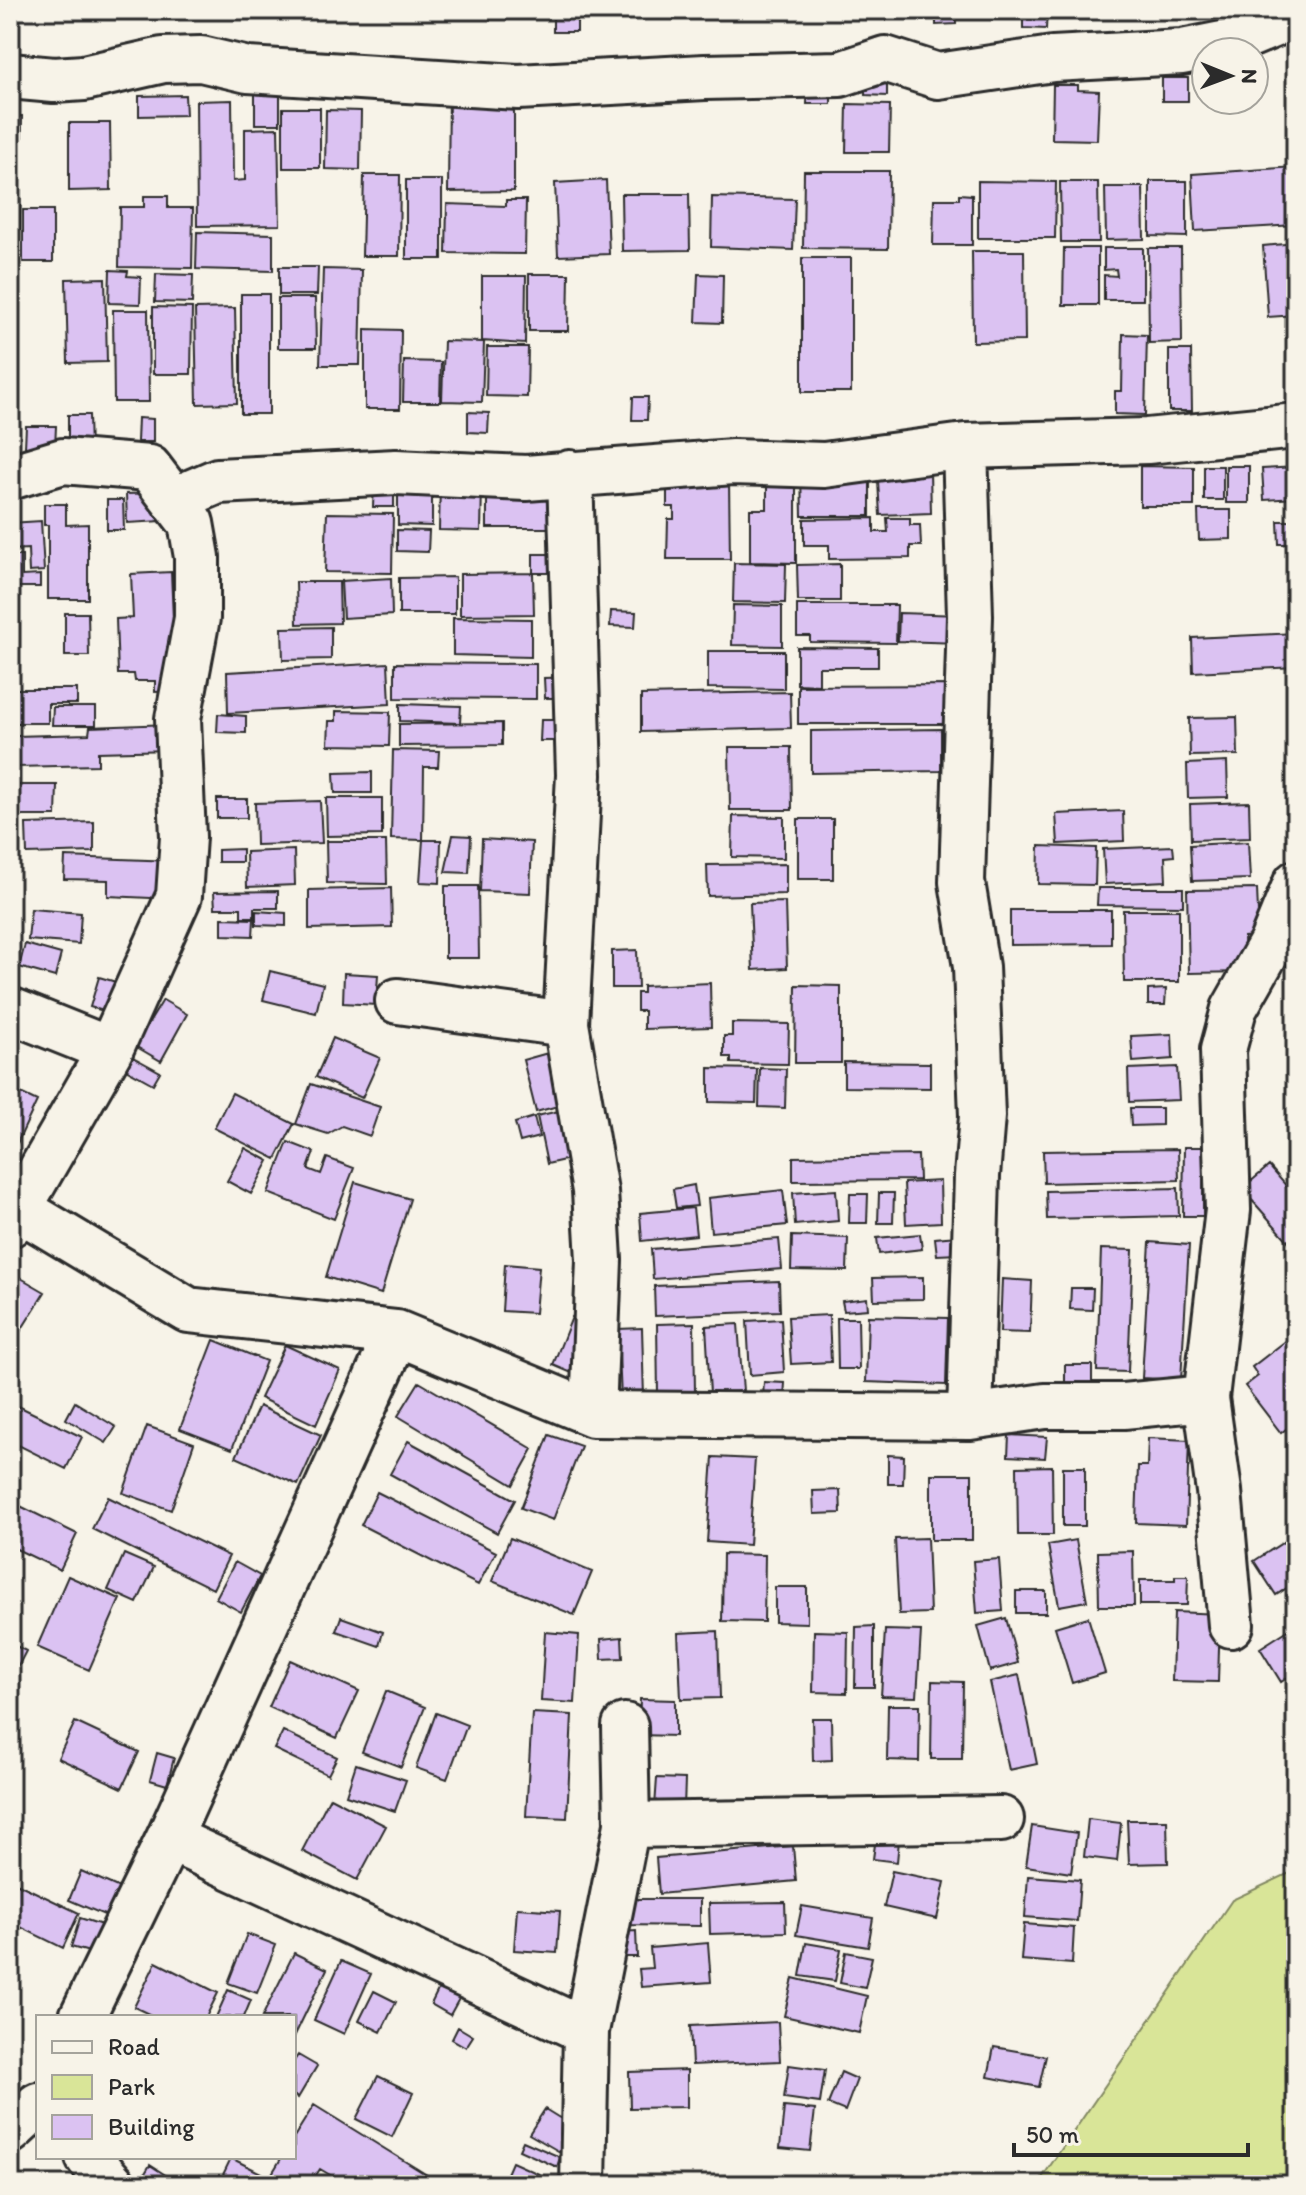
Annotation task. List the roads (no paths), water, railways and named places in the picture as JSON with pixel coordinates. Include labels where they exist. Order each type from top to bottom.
[{"type":"street","points":[[10,76],[54,80],[84,78],[163,60],[201,59],[275,73],[518,87],[705,77],[840,74],[885,59],[938,76],[1053,59],[1182,52],[1232,42],[1289,24]]},
{"type":"street","points":[[176,499],[218,481],[396,472],[526,478],[733,462],[824,465],[965,446],[1147,441],[1296,426]]},
{"type":"street","points":[[965,446],[970,616],[962,882],[976,967],[982,1116],[977,1176],[970,1417]]},
{"type":"street","points":[[10,477],[63,461],[149,468],[176,499],[191,523],[199,589],[197,618],[178,719],[183,837],[179,896],[110,1050],[14,1216],[188,1310],[397,1333],[593,1414],[970,1417],[1045,1406],[1123,1406],[1206,1398]]},
{"type":"street","points":[[570,473],[579,775],[566,1024],[595,1191],[599,1260],[593,1414]]},
{"type":"street","points":[[1231,1625],[1219,1491],[1206,1398],[1228,1210],[1223,1050],[1234,1009],[1271,944],[1296,883]]},
{"type":"street","points":[[398,1001],[566,1024]]},
{"type":"street","points":[[10,1010],[110,1050]]},
{"type":"street","points":[[83,2015],[169,1838],[397,1333]]},
{"type":"street","points":[[583,2185],[586,2031],[627,1825],[625,1726]]},
{"type":"street","points":[[627,1825],[1001,1819]]},
{"type":"street","points":[[169,1838],[586,2031]]},
{"type":"street","points":[[10,2131],[36,2107]]},
{"type":"street","points":[[90,2159],[113,2185]]}]
